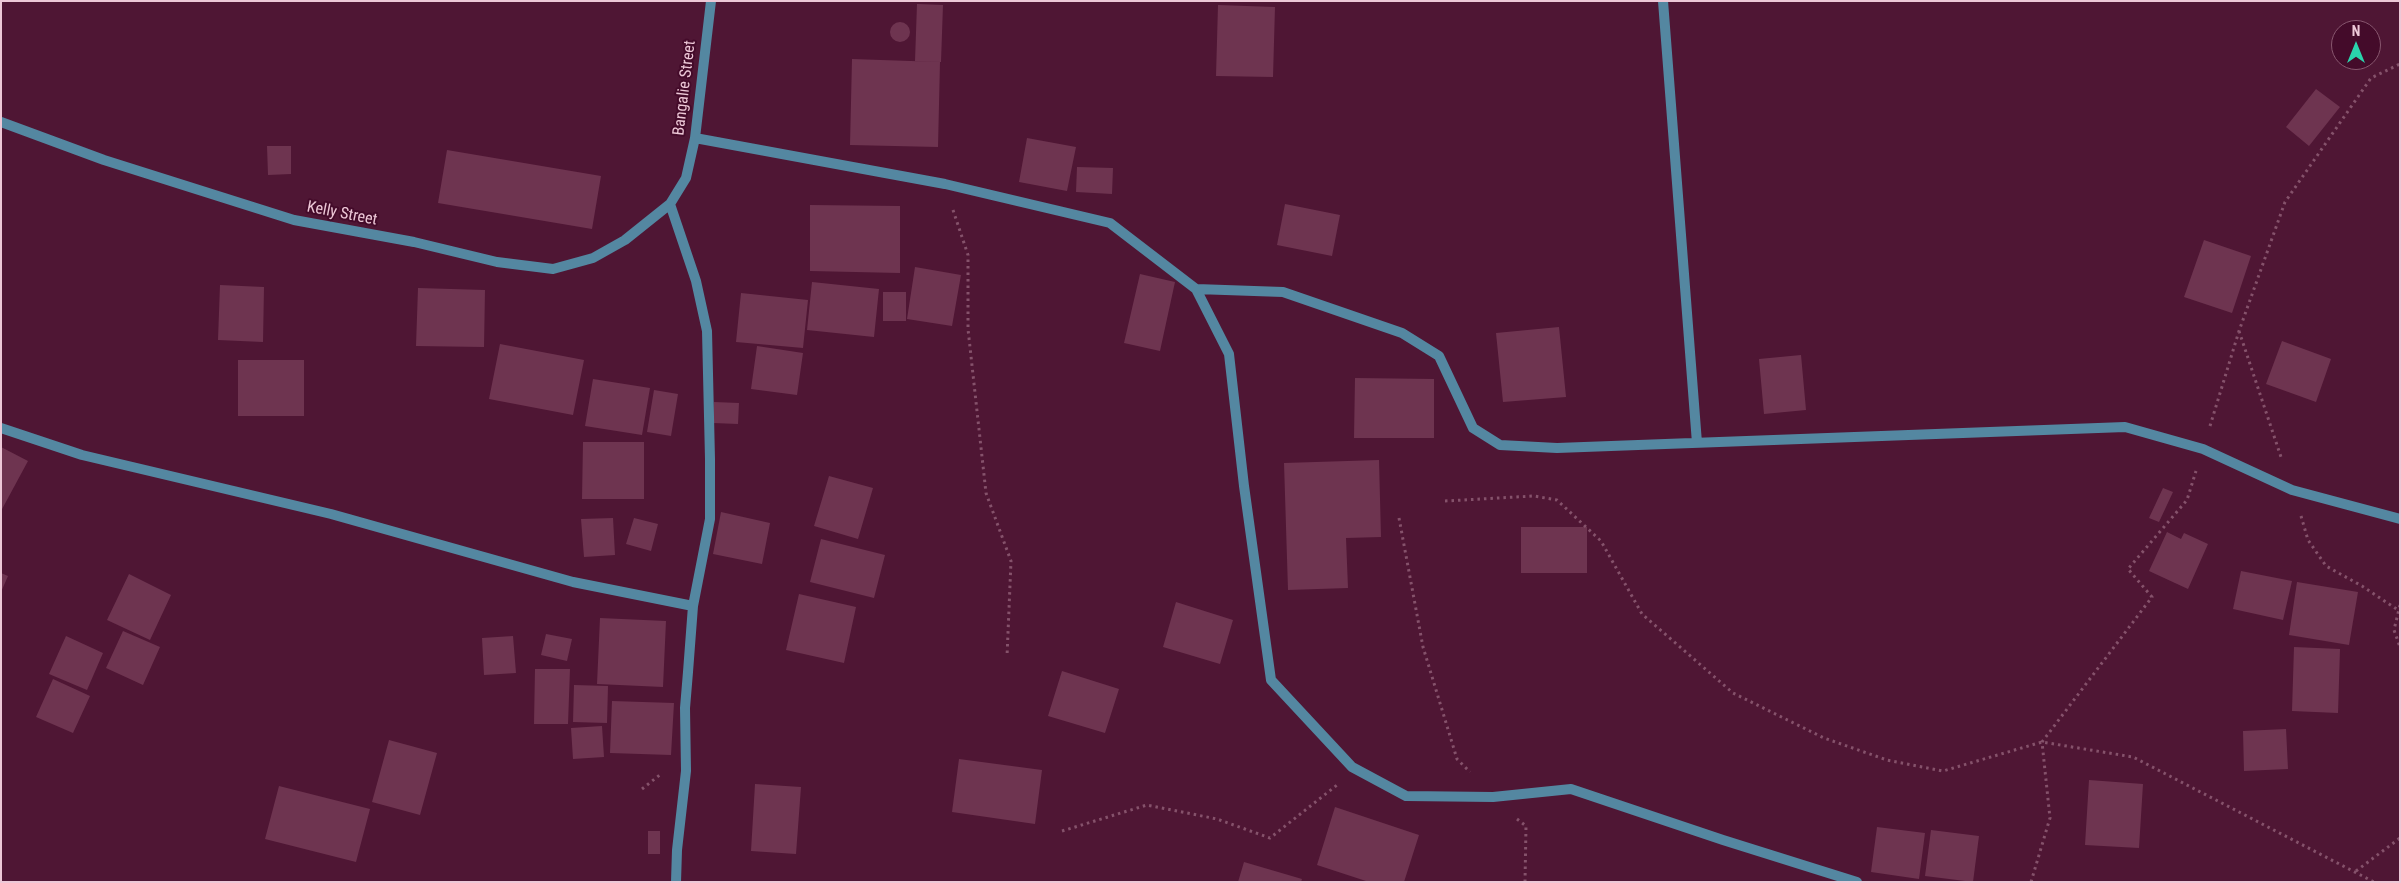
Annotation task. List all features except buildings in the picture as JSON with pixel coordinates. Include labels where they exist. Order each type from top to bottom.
[{"type":"street","name":"Bangalie Street","points":[[686,178],[695,138],[711,1]]},
{"type":"street","points":[[1663,1],[1697,443]]},
{"type":"street","name":"Kelly Street","points":[[1,122],[104,160],[294,220],[414,242],[497,262],[553,269],[593,258],[625,240],[670,204],[686,178]]},
{"type":"street","points":[[695,138],[945,184],[1110,223],[1196,289],[1229,354],[1244,486],[1271,680],[1352,767],[1406,796],[1493,798],[1571,789],[1857,882]]},
{"type":"street","points":[[670,204],[696,281],[707,331],[710,519],[693,606],[685,708],[686,771],[677,850],[676,882]]},
{"type":"street","points":[[1196,289],[1282,292],[1402,333],[1439,356],[1473,428],[1500,445],[1558,448],[2125,427],[2203,449],[2292,490],[2400,519]]},
{"type":"street","points":[[1,428],[82,455],[331,514],[573,582],[693,606]]},
{"type":"path","points":[[2031,882],[2050,818],[2042,742],[2152,597],[2128,569],[2187,500],[2239,330],[2285,202],[2371,78],[2400,64]]},
{"type":"path","points":[[945,184],[968,255],[968,329],[986,493],[1011,561],[1007,657]]},
{"type":"path","points":[[1445,501],[1534,496],[1558,500],[1601,541],[1642,614],[1733,693],[1824,738],[1887,760],[1943,771],[2042,742],[2133,757],[2374,882]]},
{"type":"path","points":[[1399,518],[1424,647],[1457,759],[1493,798],[1526,826],[1525,882]]},
{"type":"path","points":[[2400,605],[2394,630],[2400,647]]},
{"type":"path","points":[[1062,830],[1147,805],[1217,819],[1270,838],[1343,780],[1352,767]]},
{"type":"path","points":[[2356,871],[2400,838]]}]
